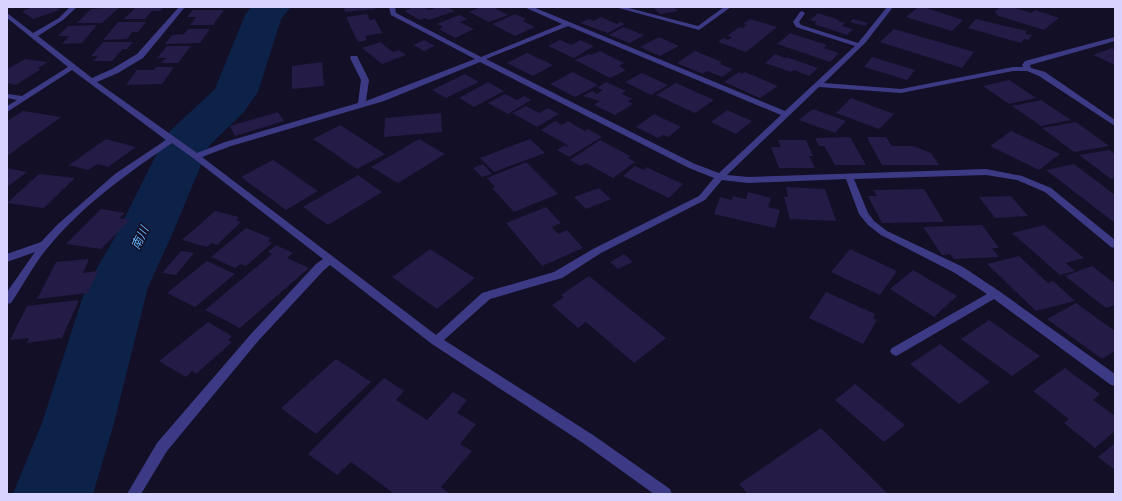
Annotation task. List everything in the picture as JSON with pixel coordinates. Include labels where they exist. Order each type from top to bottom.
[{"type":"street","points":[[33,36],[61,19],[74,7]]},
{"type":"street","points":[[92,81],[115,71],[140,56],[182,7]]},
{"type":"street","points":[[392,7],[393,14],[480,59],[692,166],[720,176],[748,180],[986,172],[1019,178],[1048,190],[1115,245]]},
{"type":"street","points":[[527,7],[786,114]]},
{"type":"street","points":[[618,7],[699,28],[728,7]]},
{"type":"street","points":[[436,341],[486,296],[558,275],[597,251],[702,198],[720,176],[860,45],[890,7]]},
{"type":"street","points":[[802,13],[796,22],[798,26],[860,45]]},
{"type":"street","points":[[7,15],[72,67],[173,141],[195,155],[436,341],[588,439],[665,494]]},
{"type":"street","points":[[195,155],[381,99],[568,24]]},
{"type":"street","points":[[1028,69],[1026,65],[1028,62],[1115,39]]},
{"type":"street","points":[[354,58],[364,80],[362,105]]},
{"type":"street","points":[[7,110],[72,67]]},
{"type":"street","points":[[816,85],[901,91],[1013,69],[1028,69],[1042,74],[1115,124]]},
{"type":"street","points":[[7,96],[24,99]]},
{"type":"street","points":[[7,300],[45,244],[60,227],[118,176],[173,141]]},
{"type":"street","points":[[849,177],[864,214],[871,223],[894,239],[959,270],[995,294],[1115,381]]},
{"type":"street","points":[[7,258],[45,244]]},
{"type":"street","points":[[134,494],[167,441],[255,337],[320,267],[331,259]]},
{"type":"street","points":[[896,351],[995,294]]},
{"type":"building","points":[[34,7],[56,7],[60,10],[33,19],[22,11]]},
{"type":"building","points":[[120,7],[102,23],[77,23],[91,9]]},
{"type":"building","points":[[136,7],[164,7],[160,11],[152,11],[145,19],[124,19]]},
{"type":"building","points":[[344,7],[374,7],[375,9],[345,12]]},
{"type":"building","points":[[414,7],[423,7],[430,10],[438,7],[446,7],[455,11],[429,20],[425,18],[420,20],[404,11]]},
{"type":"building","points":[[481,7],[493,7],[508,15],[489,22],[469,12]]},
{"type":"building","points":[[653,7],[674,7],[678,11],[660,14]]},
{"type":"building","points":[[918,7],[924,7],[963,20],[952,31],[906,17]]},
{"type":"building","points":[[1001,7],[1012,7],[1031,13],[1035,10],[1059,18],[1044,30],[996,15],[998,14],[994,12]]},
{"type":"building","points":[[193,10],[224,10],[213,25],[190,25],[196,17],[187,17]]},
{"type":"building","points":[[818,13],[839,20],[838,21],[845,23],[842,26],[853,29],[847,35],[814,24],[817,22],[810,20]]},
{"type":"building","points":[[367,14],[370,20],[375,19],[382,33],[365,36],[367,40],[358,42],[346,17]]},
{"type":"building","points":[[515,14],[526,19],[523,21],[535,27],[515,36],[492,24]]},
{"type":"building","points":[[459,15],[468,19],[460,22],[474,29],[455,38],[439,29],[443,27],[437,24]]},
{"type":"building","points":[[601,17],[617,24],[620,22],[625,24],[608,33],[580,23],[589,19],[594,21]]},
{"type":"building","points":[[750,19],[777,27],[746,52],[718,42],[723,38],[728,40],[732,37],[727,36],[739,27],[743,28],[747,25],[743,24]]},
{"type":"building","points":[[853,19],[868,23],[865,26],[850,22]]},
{"type":"building","points":[[976,19],[1027,31],[1025,34],[1032,35],[1028,40],[1024,39],[1021,43],[968,28]]},
{"type":"building","points":[[118,22],[146,22],[138,32],[132,32],[127,39],[103,40]]},
{"type":"building","points":[[97,25],[82,43],[62,44],[69,36],[58,36],[68,26]]},
{"type":"building","points":[[623,27],[644,35],[630,43],[609,35]]},
{"type":"building","points":[[188,29],[210,29],[200,43],[165,44],[172,35],[184,34]]},
{"type":"building","points":[[894,29],[974,52],[962,68],[880,42]]},
{"type":"building","points":[[790,33],[827,45],[824,48],[839,53],[830,62],[777,44]]},
{"type":"building","points":[[659,37],[679,46],[660,56],[640,47]]},
{"type":"building","points":[[424,40],[435,46],[424,51],[413,45]]},
{"type":"building","points":[[560,40],[572,45],[580,40],[594,46],[574,58],[548,46]]},
{"type":"building","points":[[103,42],[133,42],[127,49],[123,49],[112,61],[93,61],[98,56],[91,56]]},
{"type":"building","points":[[380,42],[393,52],[399,50],[406,55],[382,64],[362,48]]},
{"type":"building","points":[[167,46],[191,46],[178,63],[161,63],[166,58],[157,58]]},
{"type":"building","points":[[1112,48],[1115,50],[1115,65],[1093,55]]},
{"type":"building","points":[[600,51],[624,63],[619,66],[626,70],[610,78],[575,60]]},
{"type":"building","points":[[695,51],[722,62],[720,64],[733,69],[722,77],[707,71],[703,74],[677,63]]},
{"type":"building","points":[[527,53],[553,65],[533,76],[507,63]]},
{"type":"building","points":[[775,54],[818,68],[809,76],[794,70],[791,72],[765,63]]},
{"type":"building","points":[[872,57],[915,70],[907,80],[864,67]]},
{"type":"building","points":[[25,59],[48,62],[38,68],[41,69],[16,85],[7,83],[7,69]]},
{"type":"building","points":[[322,62],[324,86],[292,89],[292,66]]},
{"type":"building","points":[[156,67],[174,67],[162,84],[126,85],[137,70],[154,70]]},
{"type":"building","points":[[573,72],[598,85],[575,97],[550,84]]},
{"type":"building","points":[[739,72],[742,74],[745,72],[778,86],[760,98],[724,82]]},
{"type":"building","points":[[642,73],[668,85],[651,95],[625,82]]},
{"type":"building","points":[[465,74],[479,82],[446,98],[432,90]]},
{"type":"building","points":[[1009,80],[1036,98],[1009,104],[983,86]]},
{"type":"building","points":[[488,82],[504,91],[474,107],[459,98]]},
{"type":"building","points":[[606,82],[626,91],[622,94],[632,99],[628,101],[633,104],[615,115],[594,105],[600,101],[583,96],[592,91],[597,94],[603,90],[597,88]]},
{"type":"building","points":[[676,83],[714,100],[695,113],[656,95]]},
{"type":"building","points":[[505,94],[517,100],[524,96],[531,100],[508,114],[488,103]]},
{"type":"building","points":[[851,98],[894,114],[879,129],[836,113]]},
{"type":"building","points":[[1041,100],[1071,120],[1041,126],[1012,106]]},
{"type":"building","points":[[526,106],[539,113],[548,108],[559,114],[537,127],[512,113]]},
{"type":"building","points":[[813,109],[846,121],[835,133],[799,120]]},
{"type":"building","points":[[727,110],[752,121],[736,134],[711,122]]},
{"type":"building","points":[[23,111],[61,117],[7,156],[7,121]]},
{"type":"building","points":[[278,112],[284,121],[235,136],[230,126]]},
{"type":"building","points":[[441,113],[442,132],[384,137],[385,118]]},
{"type":"building","points":[[654,114],[681,127],[668,137],[663,135],[658,138],[636,127]]},
{"type":"building","points":[[555,121],[562,125],[568,121],[585,131],[588,129],[602,137],[569,157],[557,150],[565,145],[567,147],[569,146],[541,130]]},
{"type":"building","points":[[1076,122],[1109,146],[1074,152],[1042,128]]},
{"type":"building","points":[[340,125],[385,154],[357,169],[313,139]]},
{"type":"building","points":[[1011,131],[1060,154],[1039,170],[990,146]]},
{"type":"building","points":[[850,137],[866,165],[835,165],[824,146],[819,146],[815,138]]},
{"type":"building","points":[[886,137],[892,146],[913,146],[931,153],[939,165],[882,165],[867,138]]},
{"type":"building","points":[[106,139],[136,147],[108,167],[98,164],[88,170],[69,165]]},
{"type":"building","points":[[419,139],[445,154],[398,183],[371,167]]},
{"type":"building","points":[[530,139],[545,153],[494,172],[480,158]]},
{"type":"building","points":[[600,140],[630,156],[628,158],[635,162],[613,178],[586,163],[581,166],[570,160]]},
{"type":"building","points":[[778,140],[806,140],[813,156],[809,156],[815,168],[779,168],[771,147],[781,147]]},
{"type":"building","points":[[1109,150],[1115,154],[1115,178],[1111,179],[1079,155]]},
{"type":"building","points":[[273,160],[318,191],[286,210],[241,177]]},
{"type":"building","points":[[526,162],[558,194],[514,212],[492,188],[495,187],[487,178]]},
{"type":"building","points":[[483,164],[492,174],[482,177],[473,168]]},
{"type":"building","points":[[1074,164],[1115,195],[1115,223],[1046,170]]},
{"type":"building","points":[[635,166],[644,170],[646,167],[683,184],[669,198],[623,176]]},
{"type":"building","points":[[7,168],[27,172],[7,187]]},
{"type":"building","points":[[39,174],[75,178],[44,208],[7,203]]},
{"type":"building","points":[[358,175],[382,192],[328,225],[303,207]]},
{"type":"building","points":[[786,187],[825,189],[836,221],[790,219],[784,197],[788,197]]},
{"type":"building","points":[[599,188],[611,199],[586,209],[574,197]]},
{"type":"building","points":[[924,189],[944,222],[882,223],[868,196],[877,196],[873,190]]},
{"type":"building","points":[[748,192],[771,198],[768,207],[780,210],[775,228],[714,214],[720,197],[732,200],[733,196],[746,199]]},
{"type":"building","points":[[1011,196],[1028,216],[995,218],[979,197]]},
{"type":"building","points":[[546,207],[561,223],[552,227],[558,234],[567,230],[583,248],[542,266],[506,223]]},
{"type":"building","points":[[101,209],[125,213],[119,218],[130,220],[101,249],[66,244]]},
{"type":"building","points":[[215,211],[239,217],[236,220],[241,222],[217,245],[212,243],[207,247],[182,240]]},
{"type":"building","points":[[982,225],[999,248],[992,248],[999,257],[954,259],[950,254],[942,255],[923,227]]},
{"type":"building","points":[[1044,225],[1084,258],[1066,263],[1075,271],[1060,275],[1012,233]]},
{"type":"building","points":[[246,228],[271,238],[268,241],[272,243],[246,266],[241,264],[235,268],[211,257]]},
{"type":"building","points":[[276,245],[293,253],[287,258],[309,268],[240,328],[205,310],[272,254],[268,252]]},
{"type":"building","points":[[430,249],[475,278],[437,309],[392,277]]},
{"type":"building","points":[[850,249],[897,271],[880,295],[831,272]]},
{"type":"building","points":[[181,251],[194,253],[176,275],[162,273]]},
{"type":"building","points":[[624,254],[633,262],[618,269],[610,262]]},
{"type":"building","points":[[1019,256],[1048,283],[1053,281],[1075,301],[1036,311],[987,264]]},
{"type":"building","points":[[89,259],[83,273],[98,271],[88,293],[37,299],[56,262]]},
{"type":"building","points":[[207,261],[235,274],[195,307],[167,293]]},
{"type":"building","points":[[1092,266],[1113,282],[1115,281],[1115,305],[1106,308],[1065,276]]},
{"type":"building","points":[[913,270],[957,296],[934,317],[890,289]]},
{"type":"building","points":[[589,276],[666,338],[634,363],[586,322],[578,328],[552,305],[564,297],[561,295]]},
{"type":"building","points":[[826,292],[875,314],[873,318],[877,320],[863,344],[809,318]]},
{"type":"building","points":[[79,300],[62,338],[27,343],[29,338],[10,340],[27,306]]},
{"type":"building","points":[[1076,303],[1115,331],[1115,351],[1102,359],[1047,319]]},
{"type":"building","points":[[989,320],[1040,356],[1012,376],[961,339]]},
{"type":"building","points":[[208,322],[232,336],[228,340],[232,342],[196,374],[192,371],[186,377],[159,361]]},
{"type":"building","points":[[940,344],[990,382],[959,404],[910,364]]},
{"type":"building","points":[[336,359],[371,382],[316,434],[281,408]]},
{"type":"building","points":[[1065,368],[1100,394],[1093,400],[1115,416],[1115,431],[1095,448],[1064,423],[1069,419],[1033,391]]},
{"type":"building","points":[[384,378],[404,391],[396,400],[427,420],[453,392],[467,400],[457,413],[476,424],[460,444],[472,451],[441,487],[450,494],[390,494],[392,492],[351,462],[337,475],[308,454]]},
{"type":"building","points":[[855,384],[905,425],[884,442],[835,400]]},
{"type":"building","points":[[821,428],[888,494],[748,494],[739,484]]},
{"type":"building","points":[[1115,443],[1115,470],[1098,457]]},
{"type":"waterway","name":"南川","points":[[53,494],[78,423],[117,287],[143,237],[187,141],[228,102],[236,92],[264,15],[273,7]]}]
